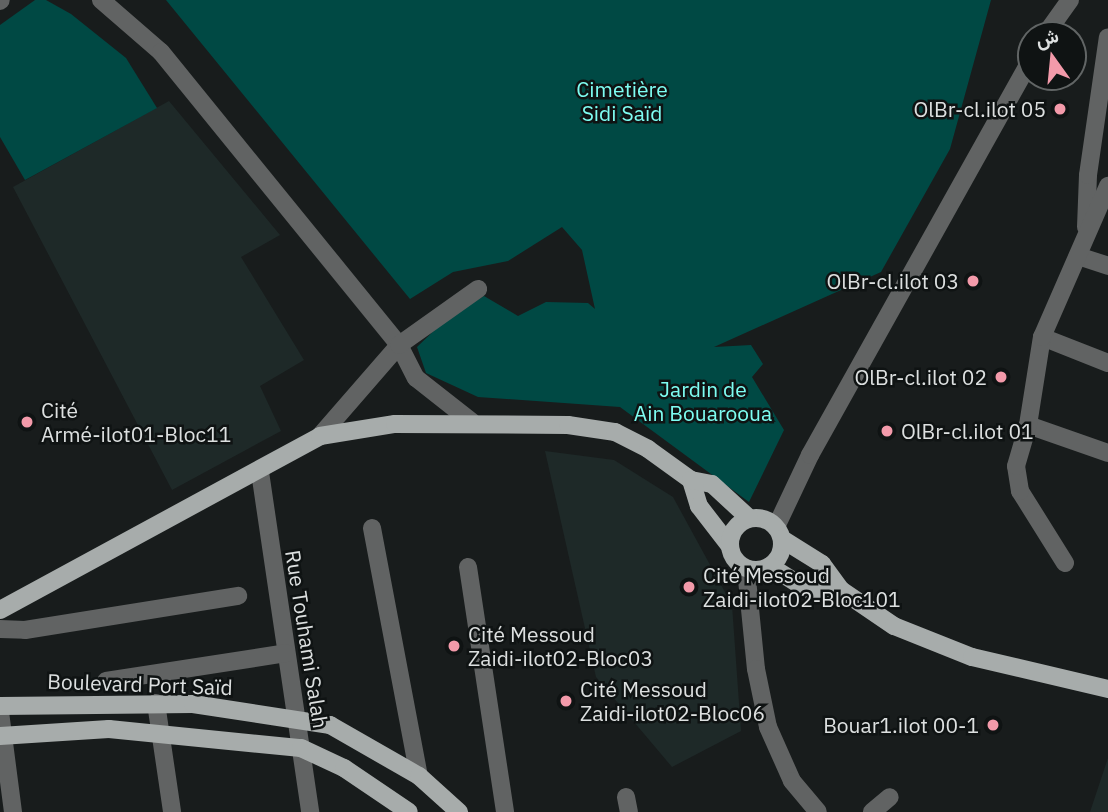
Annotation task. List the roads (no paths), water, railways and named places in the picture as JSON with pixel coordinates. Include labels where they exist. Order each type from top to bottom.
[{"type":"main road","points":[[0,610],[260,472],[320,436],[395,424],[472,422],[579,425],[614,432],[648,449],[691,480],[712,484],[749,519]]},
{"type":"main road","points":[[691,480],[699,506],[729,545],[733,557],[746,569],[771,566],[808,590],[841,590]]},
{"type":"main road","points":[[729,545],[734,528],[749,519],[768,520],[779,533],[822,564],[841,590],[894,626],[972,657],[1108,689]]},
{"type":"main road","points":[[771,566],[780,555],[779,533]]},
{"type":"main road","name":"Boulevard Port Saïd","points":[[0,706],[156,703],[330,725],[419,776],[459,812]]},
{"type":"main road","points":[[2,736],[109,729],[301,748],[344,768],[409,812]]},
{"type":"street","points":[[101,0],[162,52],[399,345],[416,378],[472,422]]},
{"type":"street","points":[[1055,21],[1069,0]]},
{"type":"street","points":[[1086,237],[1088,175],[1108,37]]},
{"type":"street","points":[[779,533],[810,455],[1017,84]]},
{"type":"street","points":[[1065,563],[1020,491],[1016,466],[1028,425],[1042,337],[1108,186]]},
{"type":"street","points":[[1078,256],[1108,266]]},
{"type":"street","points":[[320,436],[399,345],[478,289]]},
{"type":"street","points":[[1042,337],[1108,363]]},
{"type":"street","points":[[1028,425],[1108,453]]},
{"type":"street","name":"Rue Touhami Salah","points":[[260,472],[310,812]]},
{"type":"street","points":[[372,528],[419,776]]},
{"type":"street","points":[[468,567],[505,812]]},
{"type":"street","points":[[746,569],[756,669],[768,727],[792,782],[818,812]]},
{"type":"street","points":[[0,629],[25,630],[238,597]]},
{"type":"street","points":[[106,681],[286,653]]},
{"type":"street","points":[[156,703],[172,812]]},
{"type":"street","points":[[0,712],[13,812]]},
{"type":"street","points":[[872,812],[890,797]]},
{"type":"place","name":"OlBr-cl.ilot 05","points":[[1060,109]]},
{"type":"place","name":"OlBr-cl.ilot 03","points":[[973,281]]},
{"type":"place","name":"OlBr-cl.ilot 02","points":[[1001,377]]},
{"type":"place","name":"Cité Armé-ilot01-Bloc11","points":[[27,422]]},
{"type":"place","name":"OlBr-cl.ilot 01","points":[[887,431]]},
{"type":"place","name":"Cité Messoud Zaidi-ilot02-Bloc101","points":[[689,587]]},
{"type":"place","name":"Cité Messoud Zaidi-ilot02-Bloc03","points":[[454,646]]},
{"type":"place","name":"Cité Messoud Zaidi-ilot02-Bloc06","points":[[566,701]]},
{"type":"place","name":"Bouar1.ilot 00-1","points":[[993,725]]},
{"type":"park label","name":"Cimetière Sidi Saïd","points":[[622,101]]},
{"type":"park label","name":"Jardin de Ain Bouarooua","points":[[703,401]]}]
